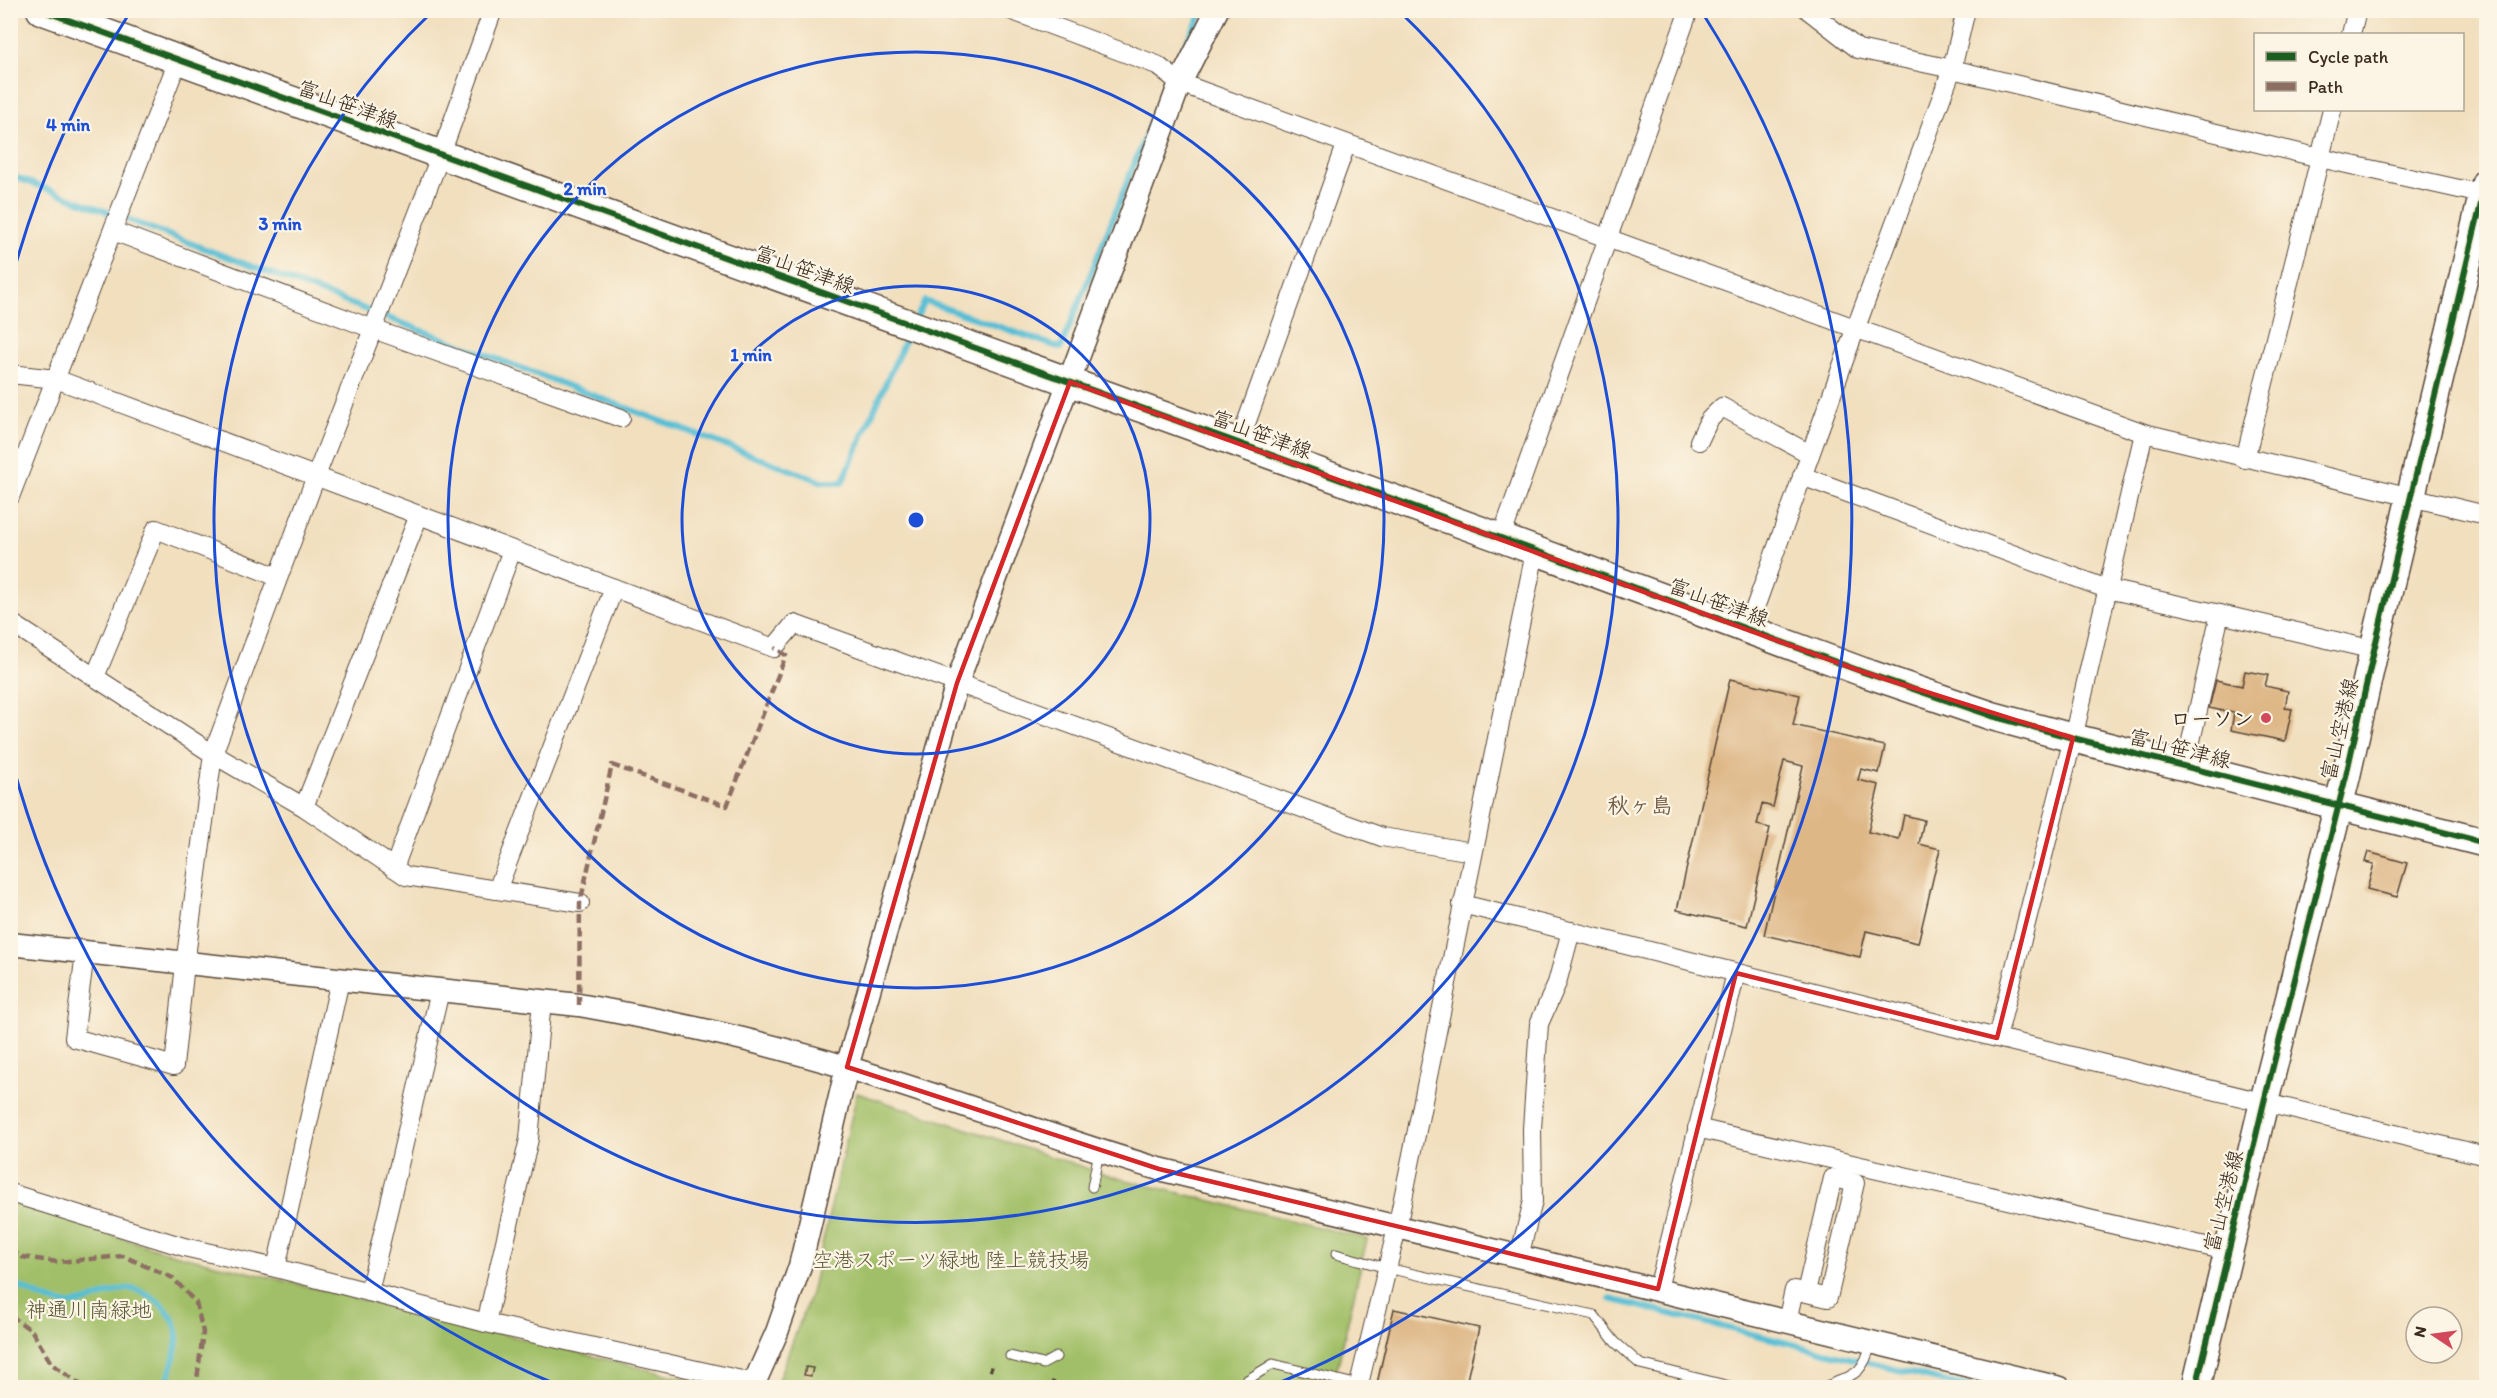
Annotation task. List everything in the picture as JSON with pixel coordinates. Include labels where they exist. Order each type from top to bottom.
[{"type":"main road","name":"富山笹津線","points":[[41,10],[1501,538],[1747,630],[1992,716],[2339,807],[2487,843]]},
{"type":"main road","name":"富山空港線","points":[[2196,1388],[2227,1251],[2339,807],[2374,650],[2486,191]]},
{"type":"street","points":[[85,953],[74,1038],[174,1066],[213,753],[316,476],[441,154],[493,10]]},
{"type":"street","points":[[1010,10],[1157,65],[1180,83],[1607,240],[2144,433],[2245,459],[2487,515]]},
{"type":"street","points":[[10,1193],[184,1247],[276,1268],[486,1323],[754,1385],[777,1332],[800,1266],[848,1067],[957,683],[1071,382],[1180,83],[1217,10]]},
{"type":"street","points":[[1501,538],[1689,10]]},
{"type":"street","points":[[1808,10],[1858,50],[1952,69],[2320,158],[2486,191]]},
{"type":"street","points":[[1747,630],[1952,69],[1966,10]]},
{"type":"street","points":[[2351,33],[2357,10]]},
{"type":"street","points":[[10,497],[178,60]]},
{"type":"street","points":[[2245,459],[2332,111]]},
{"type":"street","points":[[1239,443],[1346,144]]},
{"type":"street","points":[[113,231],[373,329],[621,418]]},
{"type":"street","points":[[10,374],[56,379],[774,648],[794,624],[1382,837],[1473,852]]},
{"type":"street","points":[[1699,441],[1709,420],[1722,407],[1810,454]]},
{"type":"street","points":[[1997,1038],[2073,738],[2144,433]]},
{"type":"street","points":[[1802,476],[2107,589],[2374,650]]},
{"type":"street","points":[[304,807],[419,515]]},
{"type":"street","points":[[95,677],[156,529],[278,578]]},
{"type":"street","points":[[394,868],[512,550]]},
{"type":"street","points":[[1359,1386],[1396,1228],[1535,552]]},
{"type":"street","points":[[497,890],[614,588]]},
{"type":"street","points":[[2185,767],[2220,614]]},
{"type":"street","points":[[10,622],[213,753],[304,807],[406,876],[580,903]]},
{"type":"street","points":[[1462,904],[1997,1038],[2487,1156]]},
{"type":"street","points":[[1519,1257],[1533,1202],[1532,1129],[1539,1024],[1557,983],[1571,932]]},
{"type":"street","points":[[10,944],[542,1001],[656,1019],[848,1067],[1099,1152],[1160,1169],[1787,1321],[1869,1350],[2060,1388]]},
{"type":"street","points":[[1658,1289],[1736,973]]},
{"type":"street","points":[[276,1268],[340,980]]},
{"type":"street","points":[[369,1292],[440,991]]},
{"type":"street","points":[[486,1323],[529,1139],[542,1001]]},
{"type":"street","points":[[1697,1128],[1845,1172],[2227,1251]]},
{"type":"street","points":[[1787,1321],[1794,1290],[1828,1298],[1855,1183],[1845,1172]]},
{"type":"lane","points":[[1092,1187],[1099,1152]]},
{"type":"lane","points":[[1336,1254],[1387,1268],[1594,1315],[1615,1342],[1640,1364],[1738,1388]]},
{"type":"lane","points":[[1822,1388],[1860,1371],[1869,1350]]},
{"type":"lane","points":[[1010,1356],[1043,1364],[1056,1357]]},
{"type":"lane","points":[[1234,1388],[1274,1364],[1359,1386]]},
{"type":"path","points":[[990,1371],[992,1365]]},
{"type":"path","points":[[1052,1385],[1054,1380]]},
{"type":"highlighted area","points":[[1070,382],[1863,672],[2073,738],[1997,1038],[1736,973],[1658,1289],[1159,1169],[847,1067],[957,683]]},
{"type":"green space","name":"空港スポーツ緑地 陸上競技場","points":[[857,1093],[1110,1176],[1367,1239],[1333,1387],[775,1388],[811,1293]]},
{"type":"green space","name":"神通川南緑地","points":[[10,1202],[166,1252],[719,1387],[11,1387]]},
{"type":"building","points":[[2245,671],[2268,675],[2265,686],[2288,691],[2285,708],[2292,709],[2285,741],[2231,730],[2234,713],[2209,708],[2216,680],[2242,686]]},
{"type":"building","points":[[1730,679],[1800,695],[1793,725],[1885,746],[1879,773],[1861,769],[1858,780],[1879,785],[1868,832],[1899,839],[1904,815],[1924,820],[1919,844],[1940,849],[1918,943],[1866,931],[1860,957],[1764,935],[1803,766],[1784,761],[1773,807],[1762,804],[1757,825],[1770,828],[1747,926],[1677,910]]},
{"type":"building","points":[[2368,852],[2407,863],[2397,897],[2367,889],[2374,864],[2365,862]]},
{"type":"building","points":[[1394,1309],[1479,1328],[1465,1388],[1376,1388]]},
{"type":"building","points":[[806,1367],[813,1368],[811,1376],[804,1375]]},
{"type":"waterway","points":[[916,318],[925,301],[1061,348],[1174,64],[1204,10]]},
{"type":"waterway","points":[[10,175],[820,481],[842,483],[908,333]]},
{"type":"waterway","points":[[10,1282],[55,1302],[71,1304],[125,1289],[133,1289],[150,1296],[166,1309],[177,1333],[175,1354],[166,1388]]},
{"type":"waterway","points":[[1610,1299],[1971,1388]]},
{"type":"marked path","points":[[579,1005],[580,903],[612,765],[727,806],[786,655],[774,648]]},
{"type":"marked path","points":[[10,1250],[22,1257],[58,1262],[123,1256],[173,1278],[196,1303],[203,1332],[196,1388]]},
{"type":"marked path","points":[[10,1315],[32,1331],[51,1363],[85,1388]]},
{"type":"cycle path","points":[[41,10],[1501,538],[1863,672],[1992,716],[2486,843]]},
{"type":"cycle path","points":[[2196,1388],[2264,1102],[2346,776],[2486,183]]},
{"type":"place","name":"ローソン","points":[[2266,718]]},
{"type":"district","name":"秋ヶ島","points":[[1640,805]]}]
